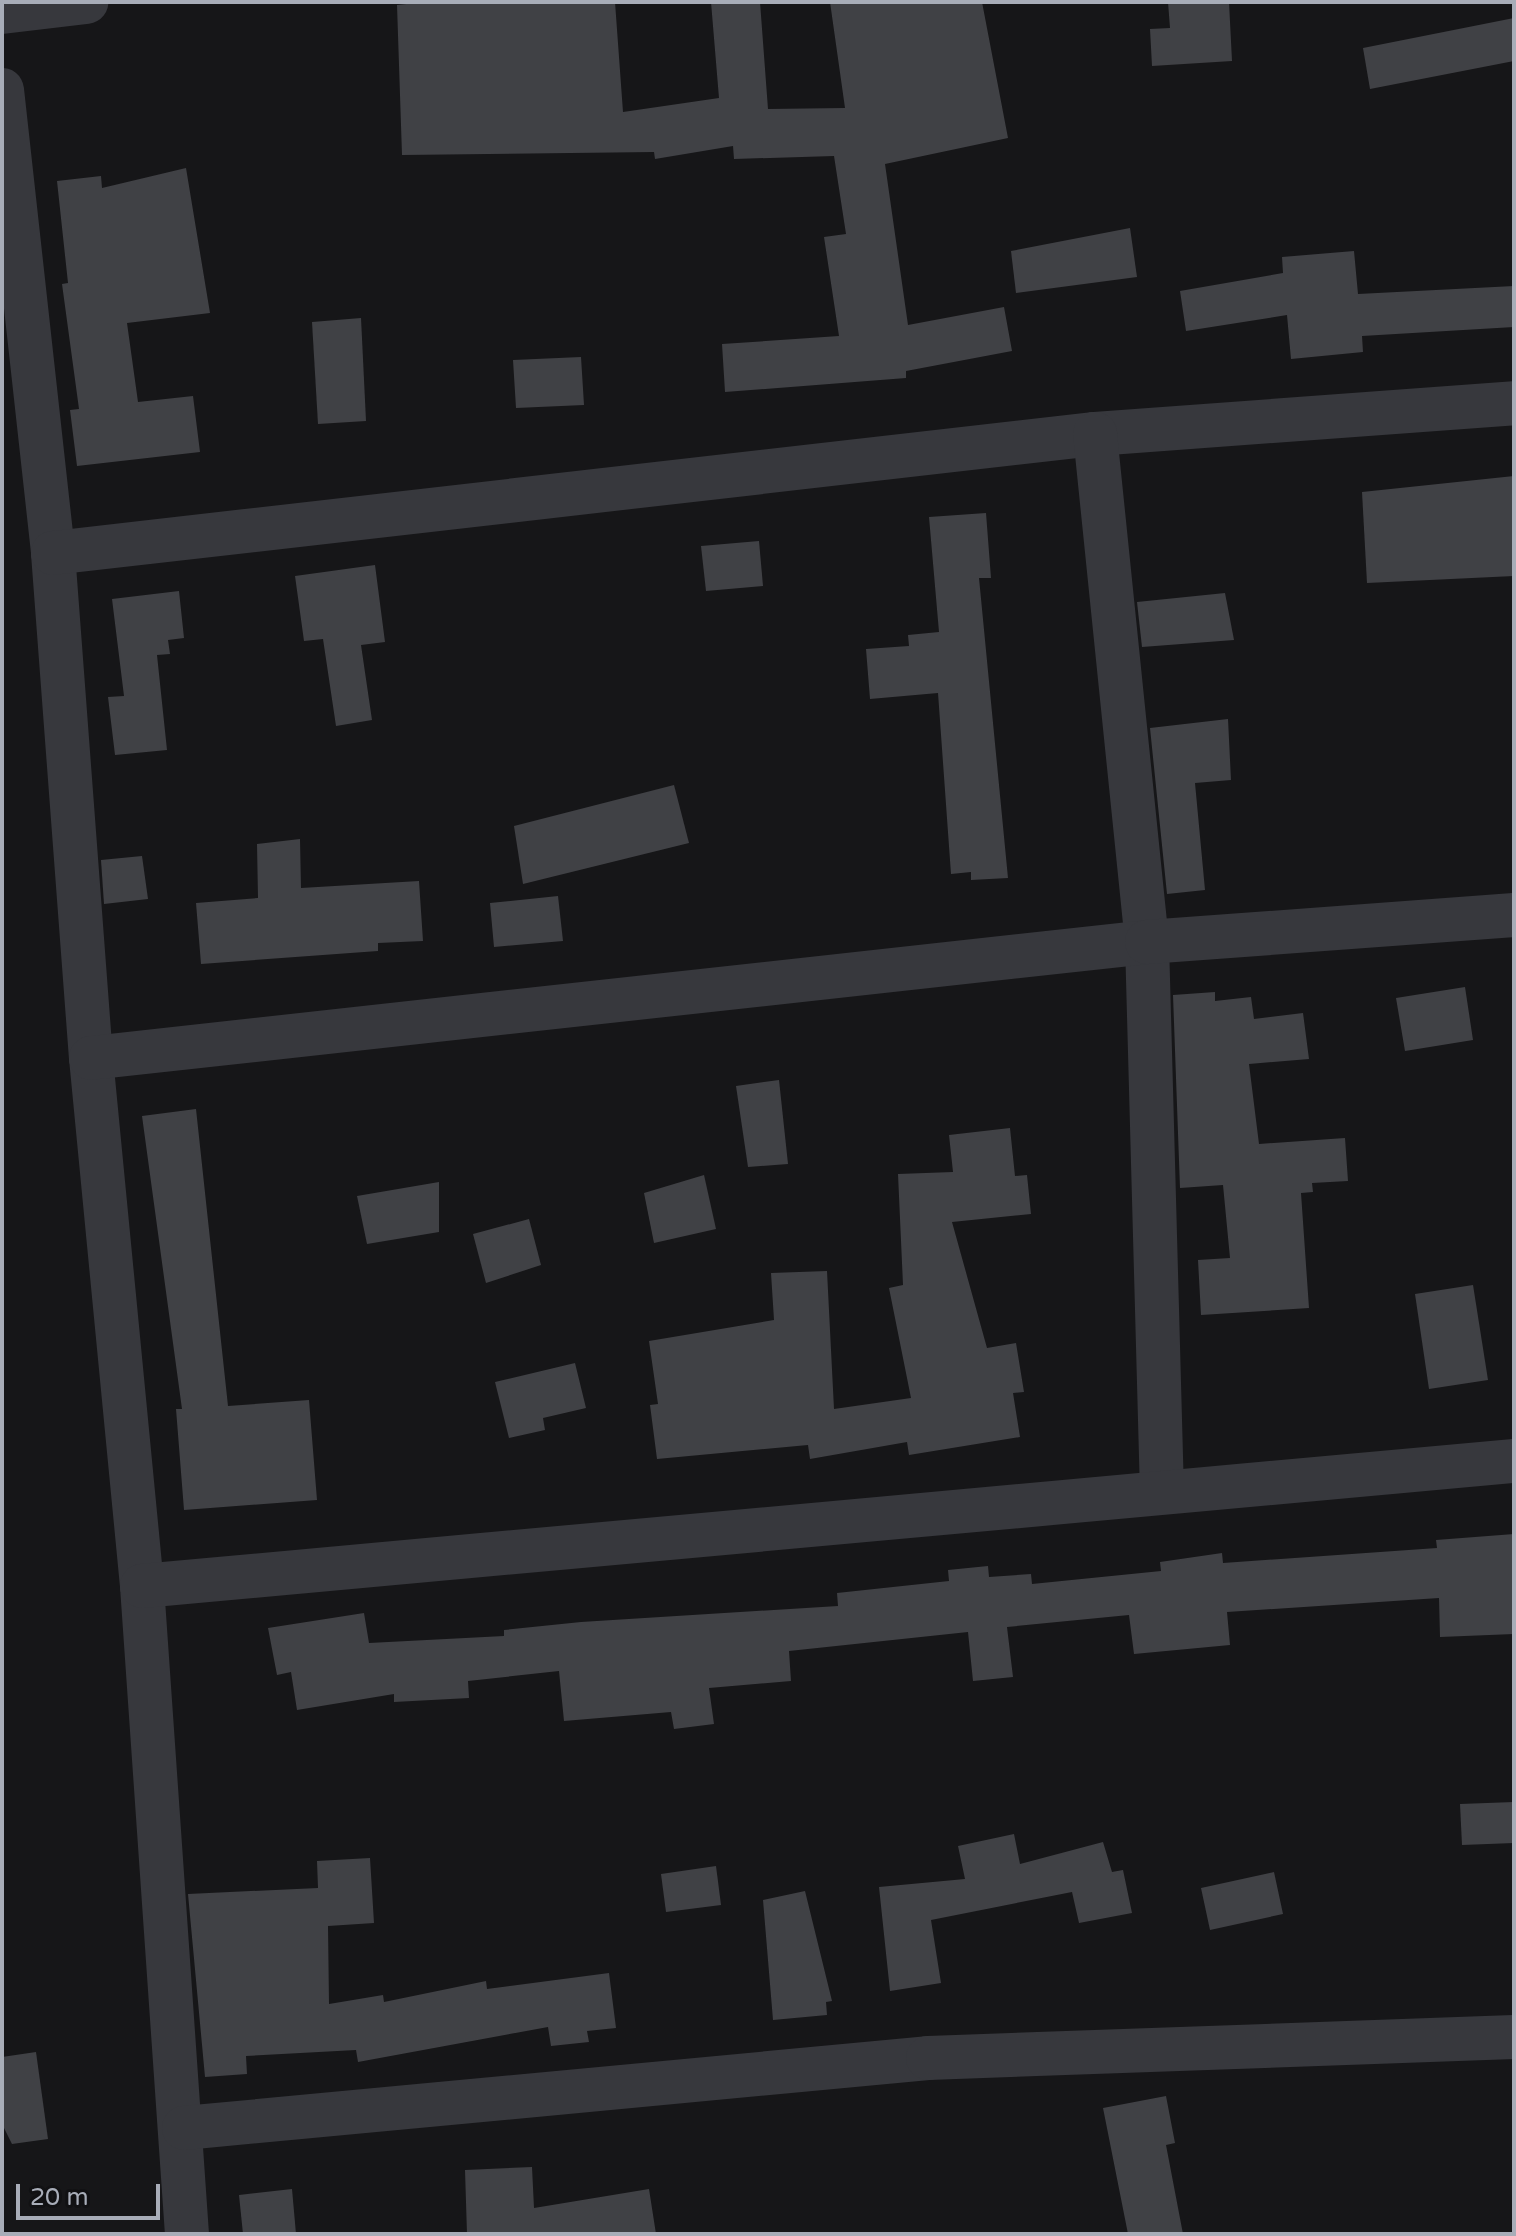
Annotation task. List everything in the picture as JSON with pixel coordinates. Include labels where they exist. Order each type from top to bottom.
[{"type":"street","points":[[2,12],[86,2]]},
{"type":"street","points":[[2,90],[53,553],[91,1058],[142,1586],[184,2128],[187,2234]]},
{"type":"street","points":[[53,553],[1095,434],[1514,403]]},
{"type":"street","points":[[1095,434],[1147,942],[1162,1492]]},
{"type":"street","points":[[91,1058],[1147,942],[1514,915]]},
{"type":"street","points":[[142,1586],[1514,1461]]},
{"type":"street","points":[[184,2128],[928,2058],[1514,2037]]},
{"type":"building","points":[[425,2],[615,2],[623,112],[719,98],[711,2],[760,2],[768,109],[845,108],[830,2],[982,2],[1008,138],[885,164],[908,325],[1004,307],[1012,351],[906,371],[906,378],[725,392],[722,344],[839,336],[824,237],[846,234],[834,156],[734,159],[733,146],[655,159],[654,152],[402,155],[397,5]]},
{"type":"building","points":[[1168,2],[1229,2],[1232,61],[1152,66],[1150,29],[1170,28]]},
{"type":"building","points":[[1514,18],[1514,61],[1370,89],[1363,48]]},
{"type":"building","points":[[186,168],[210,313],[127,323],[138,402],[193,396],[200,452],[77,466],[70,410],[79,409],[62,284],[68,283],[57,181],[101,176],[102,188]]},
{"type":"building","points":[[1130,228],[1137,277],[1016,293],[1011,251]]},
{"type":"building","points":[[1354,251],[1358,294],[1514,286],[1514,327],[1362,336],[1363,352],[1291,359],[1287,315],[1186,331],[1180,291],[1283,273],[1282,257]]},
{"type":"building","points":[[361,318],[366,421],[318,424],[312,322]]},
{"type":"building","points":[[581,357],[584,405],[516,408],[513,360]]},
{"type":"building","points":[[1514,476],[1514,576],[1367,583],[1362,492]]},
{"type":"building","points":[[986,513],[991,578],[979,578],[1008,878],[971,880],[971,872],[951,874],[938,693],[870,699],[866,649],[909,646],[908,635],[939,632],[929,517]]},
{"type":"building","points":[[759,541],[763,586],[706,591],[701,546]]},
{"type":"building","points":[[375,565],[385,642],[361,645],[372,720],[336,726],[323,639],[304,641],[295,576]]},
{"type":"building","points":[[179,591],[184,638],[168,640],[170,654],[157,655],[167,750],[115,755],[108,697],[124,696],[112,599]]},
{"type":"building","points":[[1225,593],[1234,640],[1142,647],[1137,602]]},
{"type":"building","points":[[1228,719],[1231,780],[1195,783],[1205,890],[1167,894],[1150,728]]},
{"type":"building","points":[[674,785],[689,843],[523,884],[514,826]]},
{"type":"building","points":[[300,839],[301,888],[419,881],[423,941],[378,943],[378,951],[201,964],[196,903],[258,898],[257,844]]},
{"type":"building","points":[[142,856],[148,899],[104,904],[101,860]]},
{"type":"building","points":[[558,896],[563,941],[494,947],[490,903]]},
{"type":"building","points":[[1465,987],[1473,1040],[1405,1051],[1396,998]]},
{"type":"building","points":[[1215,992],[1215,1001],[1251,997],[1254,1019],[1303,1013],[1309,1059],[1249,1064],[1259,1144],[1345,1138],[1348,1181],[1312,1183],[1313,1192],[1301,1193],[1309,1308],[1201,1315],[1198,1260],[1230,1258],[1223,1185],[1180,1188],[1173,995]]},
{"type":"building","points":[[779,1080],[788,1164],[748,1167],[736,1086]]},
{"type":"building","points":[[196,1109],[228,1406],[309,1400],[317,1500],[184,1510],[176,1409],[182,1409],[142,1116]]},
{"type":"building","points":[[1010,1128],[1015,1176],[1027,1175],[1031,1214],[952,1222],[987,1348],[1016,1343],[1024,1392],[1013,1393],[1020,1437],[909,1455],[907,1442],[810,1459],[808,1445],[657,1459],[650,1405],[658,1404],[649,1341],[774,1320],[771,1273],[827,1271],[834,1409],[911,1398],[889,1288],[903,1285],[898,1174],[953,1172],[949,1135]]},
{"type":"building","points":[[704,1175],[716,1229],[654,1243],[644,1193]]},
{"type":"building","points":[[439,1182],[439,1232],[367,1244],[357,1196]]},
{"type":"building","points":[[529,1219],[541,1265],[486,1283],[473,1234]]},
{"type":"building","points":[[1473,1285],[1488,1380],[1429,1389],[1415,1294]]},
{"type":"building","points":[[575,1363],[586,1408],[543,1418],[545,1430],[509,1438],[495,1382]]},
{"type":"building","points":[[1514,1534],[1514,1634],[1440,1637],[1439,1598],[1227,1612],[1230,1645],[1134,1654],[1129,1615],[1007,1627],[1013,1677],[973,1681],[968,1632],[789,1651],[791,1681],[709,1688],[714,1724],[674,1729],[671,1712],[564,1721],[559,1671],[468,1681],[469,1698],[394,1702],[394,1694],[297,1710],[291,1672],[277,1675],[268,1628],[364,1613],[369,1643],[504,1636],[504,1630],[581,1622],[838,1606],[837,1593],[949,1581],[948,1570],[988,1566],[989,1577],[1031,1574],[1032,1584],[1161,1571],[1160,1562],[1222,1553],[1223,1563],[1437,1548],[1436,1540]]},
{"type":"building","points":[[1514,1802],[1514,1843],[1462,1845],[1460,1804]]},
{"type":"building","points":[[1014,1834],[1020,1864],[1103,1842],[1112,1872],[1123,1870],[1132,1913],[1079,1923],[1072,1892],[931,1920],[941,1983],[890,1991],[879,1887],[965,1879],[958,1846]]},
{"type":"building","points":[[370,1858],[374,1923],[328,1926],[329,2004],[383,1995],[384,2002],[486,1981],[487,1989],[609,1973],[616,2028],[587,2031],[589,2042],[551,2046],[548,2027],[358,2062],[356,2050],[246,2056],[247,2074],[205,2077],[188,1894],[318,1888],[317,1861]]},
{"type":"building","points":[[716,1866],[721,1905],[666,1912],[661,1874]]},
{"type":"building","points":[[1274,1872],[1283,1914],[1210,1930],[1201,1888]]},
{"type":"building","points":[[805,1891],[832,2001],[826,2002],[827,2015],[773,2020],[763,1900]]},
{"type":"building","points":[[36,2052],[48,2139],[12,2144],[2,2124],[2,2057]]},
{"type":"building","points":[[1166,2096],[1175,2143],[1166,2145],[1183,2234],[1128,2234],[1103,2108]]},
{"type":"building","points":[[532,2167],[534,2208],[649,2189],[656,2234],[467,2234],[465,2170]]},
{"type":"building","points":[[292,2189],[296,2234],[243,2234],[239,2195]]}]
